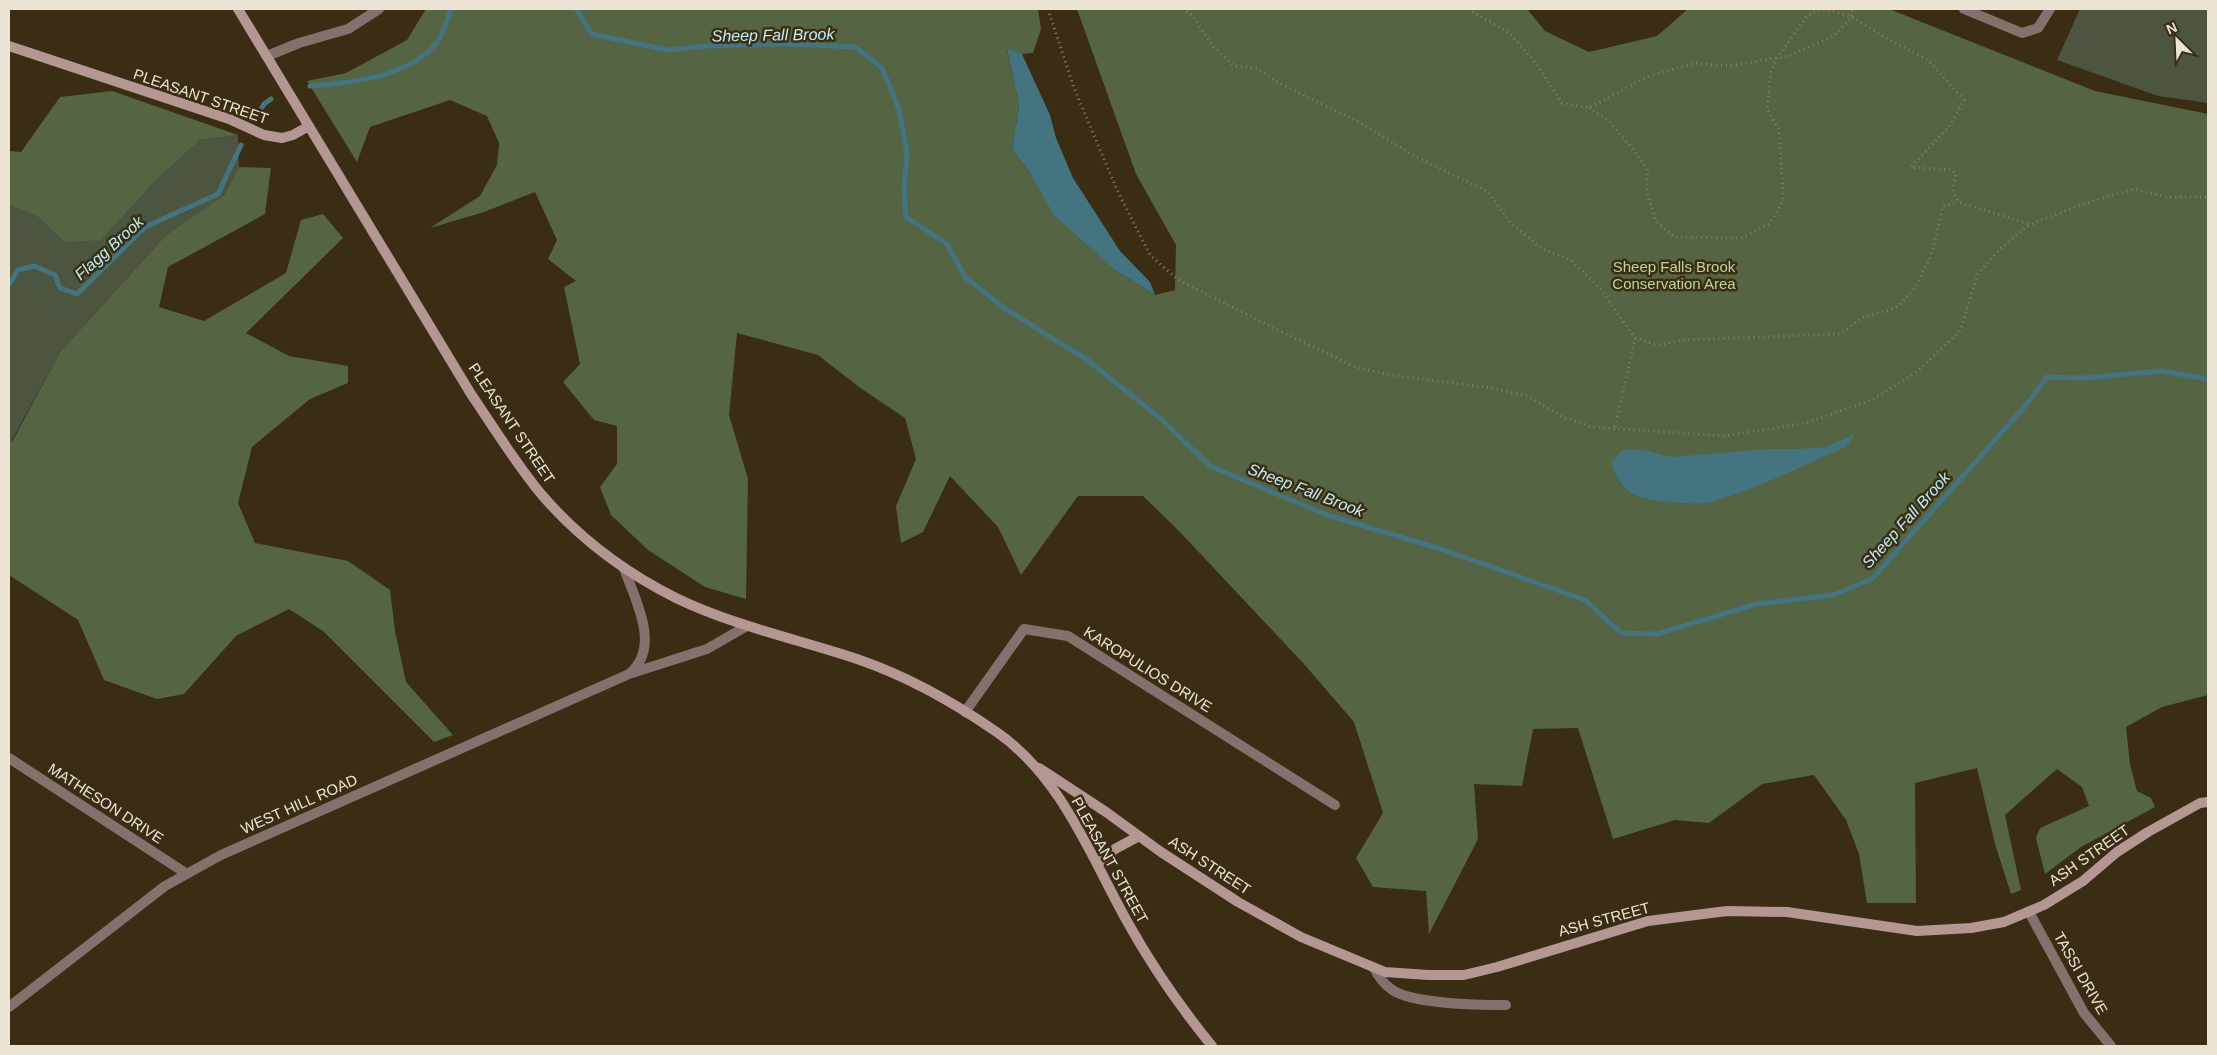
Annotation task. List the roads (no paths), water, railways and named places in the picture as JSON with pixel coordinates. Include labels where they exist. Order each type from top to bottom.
[{"type":"street","points":[[238,9],[308,126]]},
{"type":"street","points":[[267,56],[299,43],[348,29],[379,9]]},
{"type":"street","points":[[1964,9],[2022,33],[2038,28],[2050,9]]},
{"type":"street","name":"PLEASANT STREET","points":[[9,46],[229,119],[264,135],[282,138],[293,135],[308,126],[417,301],[471,394],[512,455],[542,495],[569,522],[624,568],[676,598],[772,635],[856,659],[891,672],[965,712],[1000,734],[1032,764],[1056,796],[1098,864],[1128,924],[1174,995],[1212,1046]]},
{"type":"street","points":[[624,568],[644,626],[646,638],[639,666],[629,674]]},
{"type":"street","name":"WEST HILL ROAD","points":[[9,1006],[165,886],[221,855],[629,674],[707,649],[747,626]]},
{"type":"street","name":"KAROPULIOS DRIVE","points":[[965,712],[1024,629],[1068,636],[1335,805]]},
{"type":"street","name":"MATHESON DRIVE","points":[[9,758],[187,874]]},
{"type":"street","name":"ASH STREET","points":[[1032,764],[1238,902],[1301,937],[1385,972],[1428,975],[1464,975],[1497,967],[1648,921],[1726,911],[1787,912],[1917,931],[1971,928],[2004,922],[2029,912],[2082,881],[2117,852],[2148,832],[2200,804],[2208,802]]},
{"type":"street","points":[[1098,864],[1115,849],[1139,836]]},
{"type":"street","name":"TASSI DRIVE","points":[[2029,912],[2084,1013],[2111,1046]]},
{"type":"street","points":[[1374,968],[1379,977],[1392,990],[1416,998],[1446,1002],[1506,1005]]},
{"type":"water","points":[[1007,49],[1022,54],[1050,115],[1056,138],[1073,178],[1120,251],[1150,282],[1155,295],[1115,270],[1053,214],[1031,174],[1012,149],[1019,106]]},
{"type":"water","points":[[1855,434],[1846,447],[1762,484],[1728,497],[1704,503],[1661,501],[1635,495],[1626,489],[1620,481],[1611,462],[1623,450],[1643,450],[1672,457],[1768,449],[1826,447]]},
{"type":"waterway","name":"Flagg Brook","points":[[310,86],[344,83],[380,76],[412,63],[438,41],[451,9]]},
{"type":"waterway","name":"Sheep Fall Brook","points":[[576,9],[592,34],[667,50],[708,46],[784,44],[855,47],[882,68],[899,109],[907,154],[904,188],[906,217],[947,244],[965,277],[1004,308],[1086,359],[1161,419],[1210,466],[1327,515],[1441,549],[1585,600],[1621,633],[1657,634],[1756,604],[1833,595],[1872,579],[2025,406],[2047,377],[2083,378],[2162,371],[2208,379]]},
{"type":"waterway","name":"Flagg Brook","points":[[260,111],[264,104],[271,99]]},
{"type":"waterway","name":"Flagg Brook","points":[[9,285],[18,270],[34,266],[55,275],[60,288],[77,294],[145,227],[218,194],[241,145]]},
{"type":"park label","name":"Sheep Falls Brook Conservation Area","points":[[1674,274]]}]
